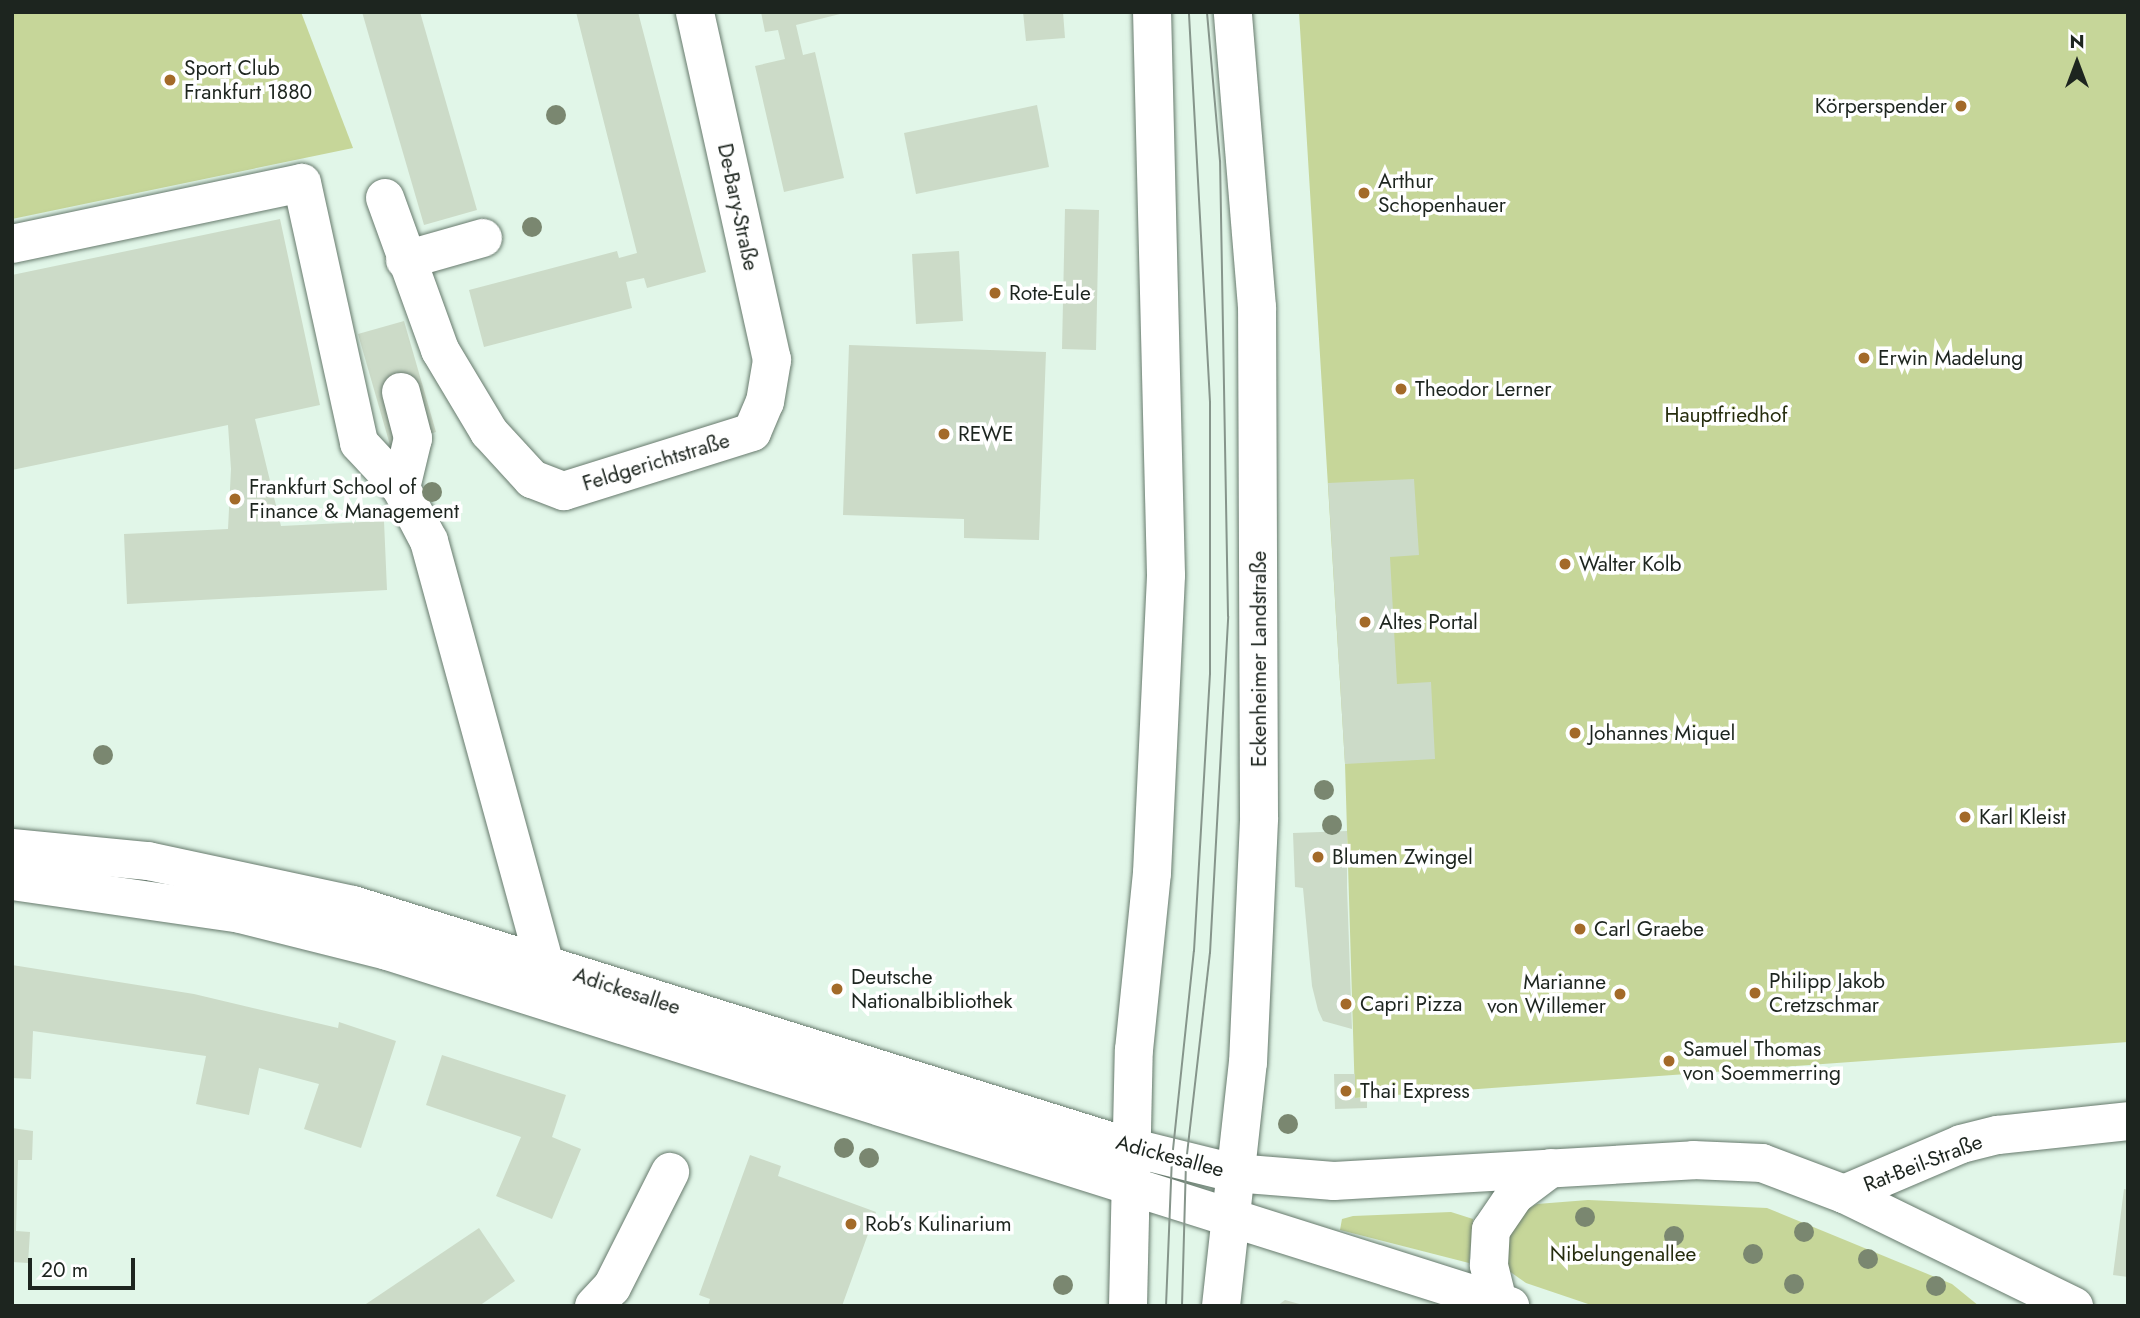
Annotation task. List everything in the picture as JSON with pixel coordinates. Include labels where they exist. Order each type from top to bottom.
[{"type":"main road","name":"De-Bary-Straße","points":[[695,12],[772,360],[765,402]]},
{"type":"main road","points":[[1128,1306],[1129,1147],[1152,873],[1166,575],[1152,12]]},
{"type":"main road","name":"Eckenheimer Landstraße","points":[[1221,1306],[1250,1031],[1259,787],[1257,307],[1233,12]]},
{"type":"main road","points":[[12,244],[302,183],[359,443],[401,488],[429,541],[545,964]]},
{"type":"main road","name":"Feldgerichtstraße","points":[[385,198],[405,260],[440,350],[489,432],[532,478],[564,491],[752,432],[765,402]]},
{"type":"main road","points":[[405,260],[483,238]]},
{"type":"main road","points":[[401,392],[413,438],[401,488]]},
{"type":"main road","name":"Adickesallee","points":[[12,848],[148,861],[314,897],[545,964],[608,988],[930,1082],[1129,1147],[1234,1173]]},
{"type":"main road","name":"Adickesallee","points":[[12,881],[240,914],[316,931],[1229,1219]]},
{"type":"main road","name":"Rat-Beil-Straße","points":[[1844,1194],[1961,1144],[1997,1135],[2128,1122]]},
{"type":"main road","points":[[1234,1173],[1334,1181],[1693,1160],[1762,1164],[1844,1194],[2008,1289],[2074,1306]]},
{"type":"main road","points":[[1504,1304],[1489,1265],[1492,1230],[1515,1195],[1551,1168]]},
{"type":"main road","points":[[594,1306],[612,1287],[670,1172]]},
{"type":"main road","points":[[1229,1219],[1504,1304]]},
{"type":"green space","name":"Sport Club Frankfurt 1880","points":[[12,12],[301,12],[353,148],[12,219]]},
{"type":"green space","name":"Hauptfriedhof","points":[[1299,12],[2128,12],[2128,1042],[1355,1098],[1345,764]]},
{"type":"green space","name":"Nibelungenallee","points":[[1588,1200],[1767,1208],[1952,1284],[1979,1306],[1594,1306],[1526,1283],[1509,1271],[1503,1257],[1509,1226],[1520,1213],[1537,1204]]},
{"type":"green space","points":[[1451,1212],[1473,1219],[1469,1263],[1340,1230],[1342,1219],[1353,1216]]},
{"type":"building","points":[[362,12],[420,12],[477,210],[424,225]]},
{"type":"building","points":[[576,12],[638,12],[706,272],[647,288],[644,278],[626,282],[632,308],[484,347],[469,290],[617,251],[619,258],[637,253]]},
{"type":"building","points":[[761,12],[848,12],[796,25],[803,55],[815,52],[844,178],[784,192],[755,66],[785,59],[778,30],[765,32]]},
{"type":"building","points":[[1023,12],[1063,12],[1065,38],[1026,41]]},
{"type":"building","points":[[1037,105],[1049,167],[916,194],[904,133]]},
{"type":"building","points":[[1065,209],[1099,210],[1096,350],[1062,349]]},
{"type":"building","points":[[280,219],[320,405],[255,419],[281,526],[384,521],[387,590],[127,604],[124,534],[228,529],[231,469],[228,425],[12,470],[12,275]]},
{"type":"building","points":[[959,251],[963,321],[916,324],[912,254]]},
{"type":"building","points":[[404,321],[436,432],[390,445],[358,334]]},
{"type":"building","name":"REWE","points":[[849,345],[1046,352],[1039,540],[964,538],[964,519],[843,515]]},
{"type":"building","name":"Altes Portal","points":[[1414,479],[1419,555],[1390,557],[1397,684],[1431,682],[1435,759],[1345,764],[1328,483]]},
{"type":"building","points":[[1347,831],[1352,1029],[1323,1021],[1318,1010],[1312,986],[1303,888],[1295,887],[1293,833]]},
{"type":"building","points":[[12,965],[194,994],[338,1028],[339,1022],[396,1041],[361,1148],[304,1129],[319,1084],[259,1068],[249,1115],[196,1104],[206,1056],[33,1031],[31,1079],[12,1078]]},
{"type":"building","points":[[442,1055],[566,1095],[552,1137],[581,1149],[552,1219],[496,1196],[521,1137],[426,1105]]},
{"type":"building","points":[[1334,1074],[1355,1074],[1355,1098],[1367,1098],[1367,1108],[1335,1109]]},
{"type":"building","points":[[12,1128],[33,1131],[32,1160],[18,1160],[16,1231],[30,1232],[28,1263],[12,1262]]},
{"type":"building","points":[[750,1155],[781,1166],[778,1176],[876,1212],[842,1306],[708,1306],[710,1299],[699,1295]]},
{"type":"building","points":[[2124,1189],[2128,1190],[2128,1277],[2113,1275]]},
{"type":"building","points":[[479,1228],[515,1281],[479,1306],[363,1306]]},
{"type":"building","points":[[1285,1300],[1303,1305],[1303,1306],[1277,1306]]},
{"type":"tram line","points":[[1166,1306],[1172,1159],[1194,951],[1210,674],[1210,402],[1189,12]]},
{"type":"tram line","points":[[1182,1306],[1186,1163],[1210,953],[1228,616],[1220,161],[1207,12]]},
{"type":"place","name":"Sport Club Frankfurt 1880","points":[[170,80]]},
{"type":"place","name":"Körperspender","points":[[1961,106]]},
{"type":"place","name":"Arthur Schopenhauer","points":[[1364,193]]},
{"type":"place","name":"Rote-Eule","points":[[995,293]]},
{"type":"place","name":"Erwin Madelung","points":[[1864,358]]},
{"type":"place","name":"Theodor Lerner","points":[[1401,389]]},
{"type":"place","name":"REWE","points":[[944,434]]},
{"type":"place","name":"Frankfurt School of Finance & Management","points":[[235,499]]},
{"type":"place","name":"Walter Kolb","points":[[1565,564]]},
{"type":"place","name":"Altes Portal","points":[[1365,622]]},
{"type":"place","name":"Johannes Miquel","points":[[1575,733]]},
{"type":"place","name":"Karl Kleist","points":[[1965,817]]},
{"type":"place","name":"Blumen Zwingel","points":[[1318,857]]},
{"type":"place","name":"Carl Graebe","points":[[1580,929]]},
{"type":"place","name":"Deutsche Nationalbibliothek","points":[[837,989]]},
{"type":"place","name":"Philipp Jakob Cretzschmar","points":[[1755,993]]},
{"type":"place","name":"Marianne von Willemer","points":[[1620,994]]},
{"type":"place","name":"Capri Pizza","points":[[1346,1004]]},
{"type":"place","name":"Samuel Thomas von Soemmerring","points":[[1669,1061]]},
{"type":"place","name":"Thai Express","points":[[1346,1091]]},
{"type":"place","name":"Rob’s Kulinarium","points":[[851,1224]]}]
